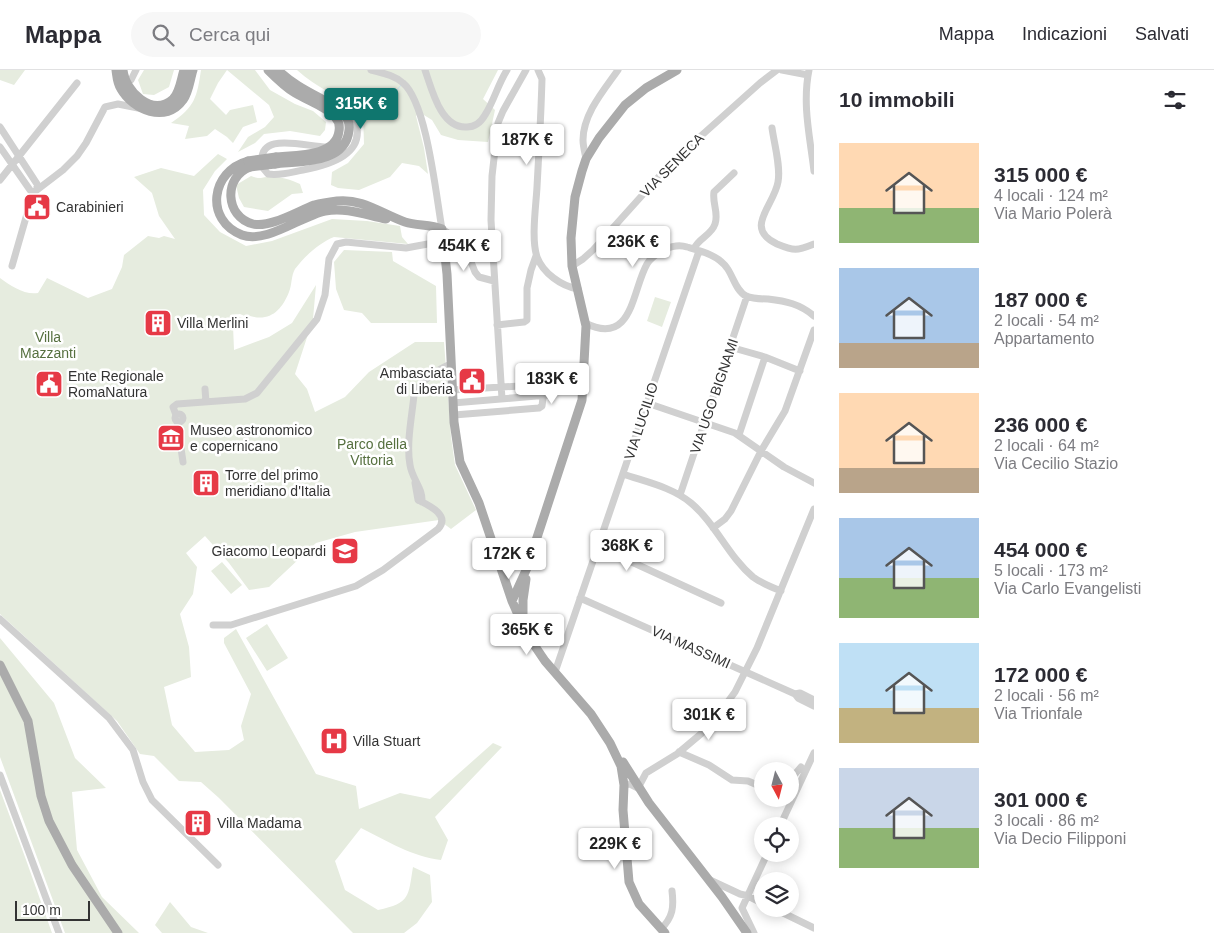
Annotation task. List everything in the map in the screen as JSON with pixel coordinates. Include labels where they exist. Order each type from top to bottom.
[{"type":"main road","points":[[116,70],[122,91],[143,109],[158,113],[171,110],[181,102],[184,70]]},
{"type":"main road","points":[[123,70],[126,83],[138,96],[149,104],[154,105],[161,105],[172,100],[183,90],[193,70]]},
{"type":"main road","points":[[268,70],[288,88],[326,110],[336,118],[339,125],[339,134],[330,147],[276,161]]},
{"type":"main road","points":[[278,70],[295,84],[344,113],[349,123],[346,142],[340,150],[323,158],[236,166],[225,176],[218,187],[217,207],[223,219],[231,228],[243,235],[254,236],[266,234],[317,213],[330,210],[352,211],[403,221]]},
{"type":"main road","points":[[512,601],[527,568],[581,405],[586,322],[572,266],[571,238],[572,217],[577,189],[586,159],[603,132],[625,106],[646,88],[677,70]]},
{"type":"main road","points":[[249,164],[238,175],[232,186],[230,198],[237,214],[252,223],[266,224],[317,205],[348,200],[361,203],[443,235],[452,390],[460,462],[479,503],[512,601],[523,626],[536,648],[588,710],[638,788],[747,933]]},
{"type":"main road","points":[[523,626],[523,595],[527,568]]},
{"type":"main road","points":[[0,665],[28,721],[41,796],[49,821],[68,860],[118,933]]},
{"type":"main road","points":[[610,743],[622,768],[624,786],[623,810],[629,882],[639,904],[663,931]]},
{"type":"street","points":[[126,83],[131,80],[136,70]]},
{"type":"street","points":[[371,70],[392,73],[404,84],[416,102],[430,156],[443,235]]},
{"type":"street","points":[[425,70],[445,118],[455,126],[464,128],[473,126],[482,120],[507,70]]},
{"type":"street","points":[[502,399],[494,281],[491,210],[492,176],[496,132],[503,111],[526,70]]},
{"type":"street","points":[[497,325],[528,320],[527,288],[536,256],[535,220],[542,79],[538,70]]},
{"type":"street","points":[[586,159],[583,142],[586,125],[593,108],[618,70]]},
{"type":"street","name":"VIA SENECA","points":[[572,266],[593,250],[681,153],[777,70]]},
{"type":"street","points":[[782,70],[809,72],[806,110],[814,171]]},
{"type":"street","points":[[0,180],[77,83]]},
{"type":"street","points":[[0,147],[30,190],[36,191],[63,170],[77,156],[106,106],[118,104],[143,109]]},
{"type":"street","points":[[330,147],[282,143],[270,144],[264,149],[262,155],[263,168],[268,174],[278,174],[325,165],[342,157],[353,146],[357,132],[354,118],[344,113]]},
{"type":"street","points":[[0,127],[37,184],[12,266]]},
{"type":"street","points":[[772,128],[778,180],[764,217],[762,231],[764,237],[793,250],[799,250],[814,244]]},
{"type":"street","points":[[697,248],[715,224],[717,212],[714,192],[734,173]]},
{"type":"street","points":[[443,235],[464,244],[478,276],[483,280],[494,281]]},
{"type":"street","points":[[184,462],[173,409],[176,404],[246,399],[258,392],[316,321],[325,295],[329,258],[337,244],[346,242],[404,248],[425,245],[443,235]]},
{"type":"street","points":[[586,322],[602,328],[613,327],[620,323],[630,311],[645,268],[651,259],[673,246],[697,248],[724,264],[740,291],[747,296],[792,303],[814,316]]},
{"type":"street","name":"VIA LUCILIO","points":[[555,672],[576,611],[584,599],[585,582],[624,474],[696,258],[697,248]]},
{"type":"street","points":[[536,256],[554,279],[578,289]]},
{"type":"street","name":"VIA UGO BIGNAMI","points":[[680,495],[747,296]]},
{"type":"street","points":[[713,528],[729,514],[761,451],[785,411],[814,330]]},
{"type":"street","points":[[730,346],[800,370]]},
{"type":"street","points":[[739,436],[765,357]]},
{"type":"street","points":[[214,625],[230,626],[345,590],[370,578],[441,526],[442,519],[439,514],[418,500],[416,496],[415,482],[408,454],[416,390],[442,367],[451,364]]},
{"type":"street","points":[[453,403],[543,396],[562,388],[583,368]]},
{"type":"street","points":[[452,390],[538,385],[543,396],[542,406],[539,408],[454,415]]},
{"type":"street","points":[[205,389],[206,402]]},
{"type":"street","points":[[647,403],[705,422],[739,436],[784,467],[814,483]]},
{"type":"street","points":[[624,474],[663,487],[680,495],[694,506],[736,560],[752,576],[781,592]]},
{"type":"street","points":[[624,786],[632,784],[638,788],[646,773],[680,752],[702,733],[735,692],[746,672],[781,592],[814,509]]},
{"type":"street","points":[[598,547],[721,603]]},
{"type":"street","name":"VIA MASSIMI","points":[[584,599],[795,694],[798,698],[814,706]]},
{"type":"street","points":[[0,619],[109,718],[133,750],[144,786],[154,803],[218,865]]},
{"type":"street","name":"VIA MASSIMI","points":[[795,694],[800,693],[814,700]]},
{"type":"street","points":[[680,752],[709,765],[732,780],[748,781],[754,784]]},
{"type":"street","points":[[784,817],[814,752]]},
{"type":"street","points":[[0,775],[59,933]]},
{"type":"street","points":[[754,933],[742,909],[763,862]]},
{"type":"street","points":[[707,878],[754,899]]},
{"type":"street","points":[[663,931],[674,907],[672,891]]},
{"type":"street","points":[[791,917],[814,928]]},
{"type":"green space","points":[[0,70],[25,70],[14,85],[0,80]]},
{"type":"green space","points":[[144,70],[174,70],[169,87],[154,95],[143,94],[138,80]]},
{"type":"green space","points":[[201,70],[227,70],[210,99],[226,115],[230,110],[253,105],[257,122],[243,127],[233,143],[215,129],[207,136],[185,139],[189,126],[171,123],[185,112],[193,101]]},
{"type":"green space","points":[[227,70],[255,70],[270,90],[295,104],[313,111],[326,122],[325,130],[320,136],[290,131],[264,134],[255,143],[238,152],[248,137],[265,127],[274,117],[269,105]]},
{"type":"green space","points":[[297,70],[498,70],[483,99],[495,110],[488,142],[458,140],[441,135],[432,120],[419,112],[416,116],[428,174],[419,166],[402,163],[390,177],[359,190],[338,188],[331,185],[332,172],[348,163],[364,144],[363,112],[321,88]]},
{"type":"green space","points":[[218,154],[227,159],[215,171],[203,190],[204,215],[220,232],[246,246],[272,241],[332,219],[367,221],[400,226],[402,237],[408,244],[334,237],[318,246],[295,269],[290,289],[279,309],[264,317],[233,315],[243,318],[240,323],[233,325],[234,350],[269,337],[292,323],[316,285],[313,319],[295,374],[307,389],[315,412],[345,397],[369,372],[415,342],[444,342],[455,465],[476,510],[451,529],[439,520],[355,532],[316,543],[269,587],[249,590],[229,563],[205,536],[186,553],[197,567],[193,594],[180,614],[189,647],[191,677],[164,687],[172,725],[195,752],[229,750],[244,740],[241,726],[251,694],[224,643],[224,638],[236,629],[316,774],[356,786],[359,809],[400,793],[430,799],[493,743],[502,747],[435,817],[448,840],[441,860],[410,852],[361,828],[335,861],[345,890],[378,910],[397,904],[406,897],[413,867],[430,875],[432,902],[417,923],[404,933],[353,933],[219,798],[201,782],[179,781],[154,756],[140,754],[117,721],[0,614],[0,278],[28,293],[38,293],[47,278],[88,298],[112,289],[122,267],[124,255],[148,236],[159,238],[164,236],[175,239],[159,216],[152,193],[134,177],[161,168],[194,176]]},
{"type":"green space","points":[[251,176],[257,178],[276,177],[288,179],[300,184],[303,193],[292,194],[268,211],[244,207],[239,198],[236,185]]},
{"type":"green space","points":[[344,250],[392,252],[393,261],[436,286],[437,323],[371,323],[362,313],[344,310],[336,289],[334,262]]},
{"type":"green space","points":[[655,297],[671,302],[662,327],[647,321]]},
{"type":"green space","points":[[222,562],[242,585],[231,594],[211,571]]},
{"type":"green space","points":[[267,624],[288,658],[267,671],[246,638]]},
{"type":"green space","points":[[0,638],[54,703],[75,758],[106,788],[72,792],[77,850],[102,897],[139,933],[65,933],[0,757]]},
{"type":"green space","points":[[0,790],[25,857],[52,933],[0,933]]},
{"type":"green space","points":[[170,902],[191,927],[208,933],[162,933],[155,925]]},
{"type":"waterway","points":[[397,90],[401,85]]},
{"type":"place","name":"Carabinieri","points":[[37,207]]},
{"type":"place","name":"Villa Merlini","points":[[158,323]]},
{"type":"place","name":"Ambasciata di Liberia","points":[[472,381]]},
{"type":"place","name":"Ente Regionale RomaNatura","points":[[49,384]]},
{"type":"place","name":"Museo astronomico e copernicano","points":[[171,438]]},
{"type":"place","name":"Torre del primo meridiano d'Italia","points":[[206,483]]},
{"type":"place","name":"Giacomo Leopardi","points":[[345,551]]},
{"type":"place","name":"Villa Stuart","points":[[334,741]]},
{"type":"place","name":"Villa Madama","points":[[198,823]]},
{"type":"park label","name":"Villa Mazzanti","points":[[48,346]]},
{"type":"park label","name":"Parco della Vittoria","points":[[372,452]]}]
